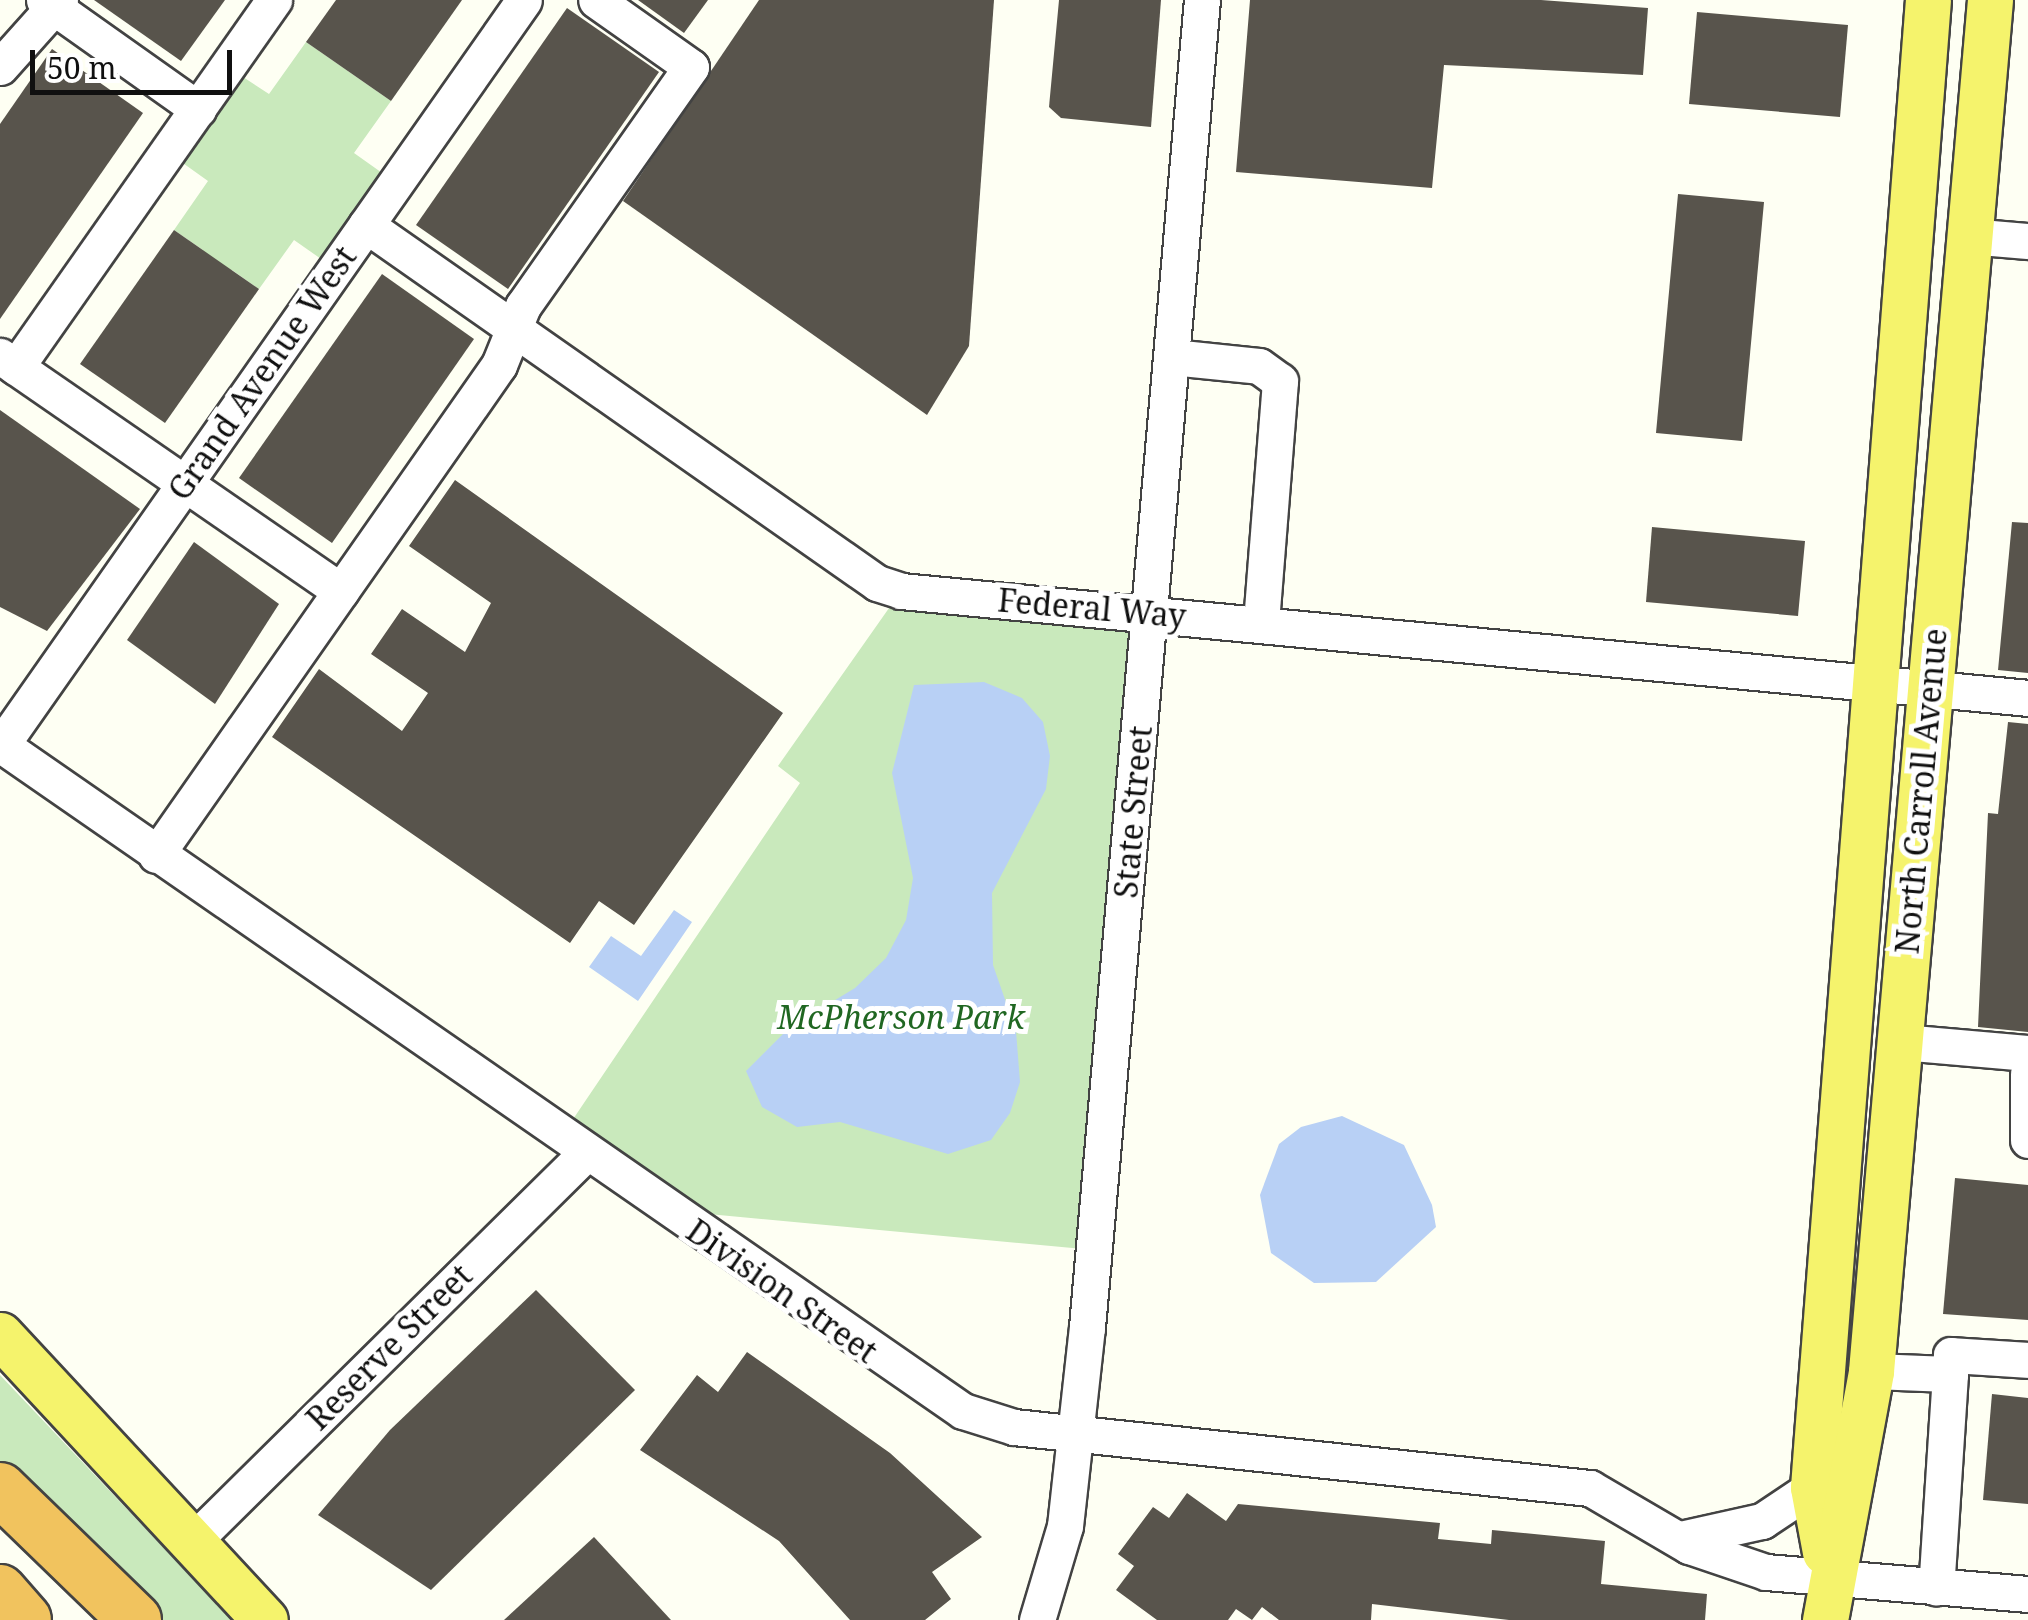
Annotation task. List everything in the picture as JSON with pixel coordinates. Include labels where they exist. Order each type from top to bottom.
[{"type":"highway","points":[[0,1489],[135,1620]]},
{"type":"highway","points":[[0,1591],[25,1620]]},
{"type":"main road","name":"North Carroll Avenue","points":[[1827,1600],[1813,1487],[1928,0]]},
{"type":"main road","name":"North Carroll Avenue","points":[[1827,1600],[1871,1371],[1990,0]]},
{"type":"main road","points":[[0,1335],[264,1620]]},
{"type":"street","points":[[274,0],[198,109],[8,362],[340,590]]},
{"type":"street","name":"Grand Avenue West","points":[[0,746],[524,0]]},
{"type":"street","points":[[156,855],[499,365],[513,328],[691,67],[596,0]]},
{"type":"street","name":"State Street","points":[[1038,1620],[1065,1526],[1076,1433],[1202,0]]},
{"type":"street","points":[[0,67],[52,2],[198,109]]},
{"type":"street","name":"Federal Way","points":[[366,224],[876,582],[1261,624],[2028,698]]},
{"type":"street","points":[[1968,236],[2028,241]]},
{"type":"street","points":[[1172,357],[1259,366],[1280,380],[1261,624]]},
{"type":"street","name":"Division Street","points":[[0,746],[962,1411],[1076,1433],[1590,1488],[1680,1539],[1827,1600],[1936,1588],[2028,1594]]},
{"type":"street","points":[[1902,1042],[2028,1053]]},
{"type":"street","points":[[2028,1074],[2028,1140]]},
{"type":"street","name":"Reserve Street","points":[[193,1541],[585,1154]]},
{"type":"street","points":[[1936,1588],[1951,1354],[2028,1360]]},
{"type":"street","points":[[1871,1371],[1950,1374]]},
{"type":"street","points":[[1680,1539],[1762,1520],[1813,1487]]},
{"type":"green space","points":[[306,42],[391,101],[354,153],[385,175],[324,261],[294,240],[259,289],[232,270],[182,281],[203,250],[174,230],[208,181],[180,161],[240,75],[269,94]]},
{"type":"green space","name":"McPherson Park","points":[[901,591],[1150,612],[1094,1250],[666,1210],[561,1137],[800,783],[778,766]]},
{"type":"green space","points":[[0,1375],[232,1620],[161,1620],[0,1461]]},
{"type":"water","points":[[984,682],[1022,698],[1043,722],[1050,756],[1046,789],[992,893],[993,965],[1016,1031],[1020,1082],[1010,1113],[991,1140],[948,1154],[840,1122],[797,1127],[762,1107],[746,1071],[789,1028],[855,988],[886,958],[906,920],[913,878],[892,773],[914,685]]},
{"type":"water","points":[[674,910],[692,922],[638,1001],[589,967],[611,936],[641,956]]},
{"type":"water","points":[[1342,1116],[1404,1145],[1432,1205],[1436,1227],[1376,1282],[1314,1283],[1271,1253],[1260,1195],[1279,1144],[1301,1127]]},
{"type":"building","points":[[94,0],[225,0],[181,61]]},
{"type":"building","points":[[336,0],[462,0],[391,101],[306,42]]},
{"type":"building","points":[[638,0],[708,0],[684,33]]},
{"type":"building","points":[[759,0],[994,0],[969,346],[927,415],[623,201]]},
{"type":"building","points":[[1059,0],[1161,0],[1151,127],[1061,118],[1049,107]]},
{"type":"building","points":[[1250,0],[1541,0],[1648,8],[1643,75],[1444,65],[1432,188],[1236,172]]},
{"type":"building","points":[[567,8],[659,72],[508,289],[416,225]]},
{"type":"building","points":[[1697,12],[1848,25],[1840,117],[1689,104]]},
{"type":"building","points":[[52,49],[143,113],[0,319],[0,124]]},
{"type":"building","points":[[1678,194],[1764,202],[1742,441],[1656,433]]},
{"type":"building","points":[[174,230],[259,289],[165,423],[80,364]]},
{"type":"building","points":[[382,274],[474,339],[332,543],[239,478]]},
{"type":"building","points":[[0,410],[140,509],[47,631],[0,607]]},
{"type":"building","points":[[455,480],[783,713],[634,925],[599,901],[570,943],[272,737],[319,669],[402,731],[428,693],[371,654],[402,609],[465,652],[491,603],[409,546]]},
{"type":"building","points":[[2012,522],[2028,523],[2028,673],[1998,670]]},
{"type":"building","points":[[1652,527],[1805,541],[1798,616],[1646,602]]},
{"type":"building","points":[[194,542],[279,604],[215,704],[127,640]]},
{"type":"building","points":[[2008,722],[2028,724],[2028,1032],[1978,1027],[1988,813],[1998,814]]},
{"type":"building","points":[[1955,1178],[2028,1185],[2028,1320],[1943,1314]]},
{"type":"building","points":[[536,1290],[635,1390],[431,1590],[318,1515],[390,1430]]},
{"type":"building","points":[[747,1352],[890,1453],[982,1537],[932,1572],[951,1599],[925,1620],[850,1620],[779,1541],[640,1450],[697,1375],[718,1392]]},
{"type":"building","points":[[1992,1394],[2028,1398],[2028,1504],[1983,1500]]},
{"type":"building","points":[[1187,1493],[1226,1521],[1238,1504],[1440,1523],[1438,1539],[1491,1544],[1492,1530],[1605,1541],[1601,1584],[1707,1594],[1705,1620],[1509,1620],[1372,1604],[1371,1620],[1279,1620],[1262,1607],[1252,1620],[1236,1609],[1228,1620],[1157,1620],[1116,1590],[1134,1566],[1118,1554],[1153,1507],[1169,1518]]},
{"type":"building","points":[[594,1537],[671,1620],[504,1620]]}]
